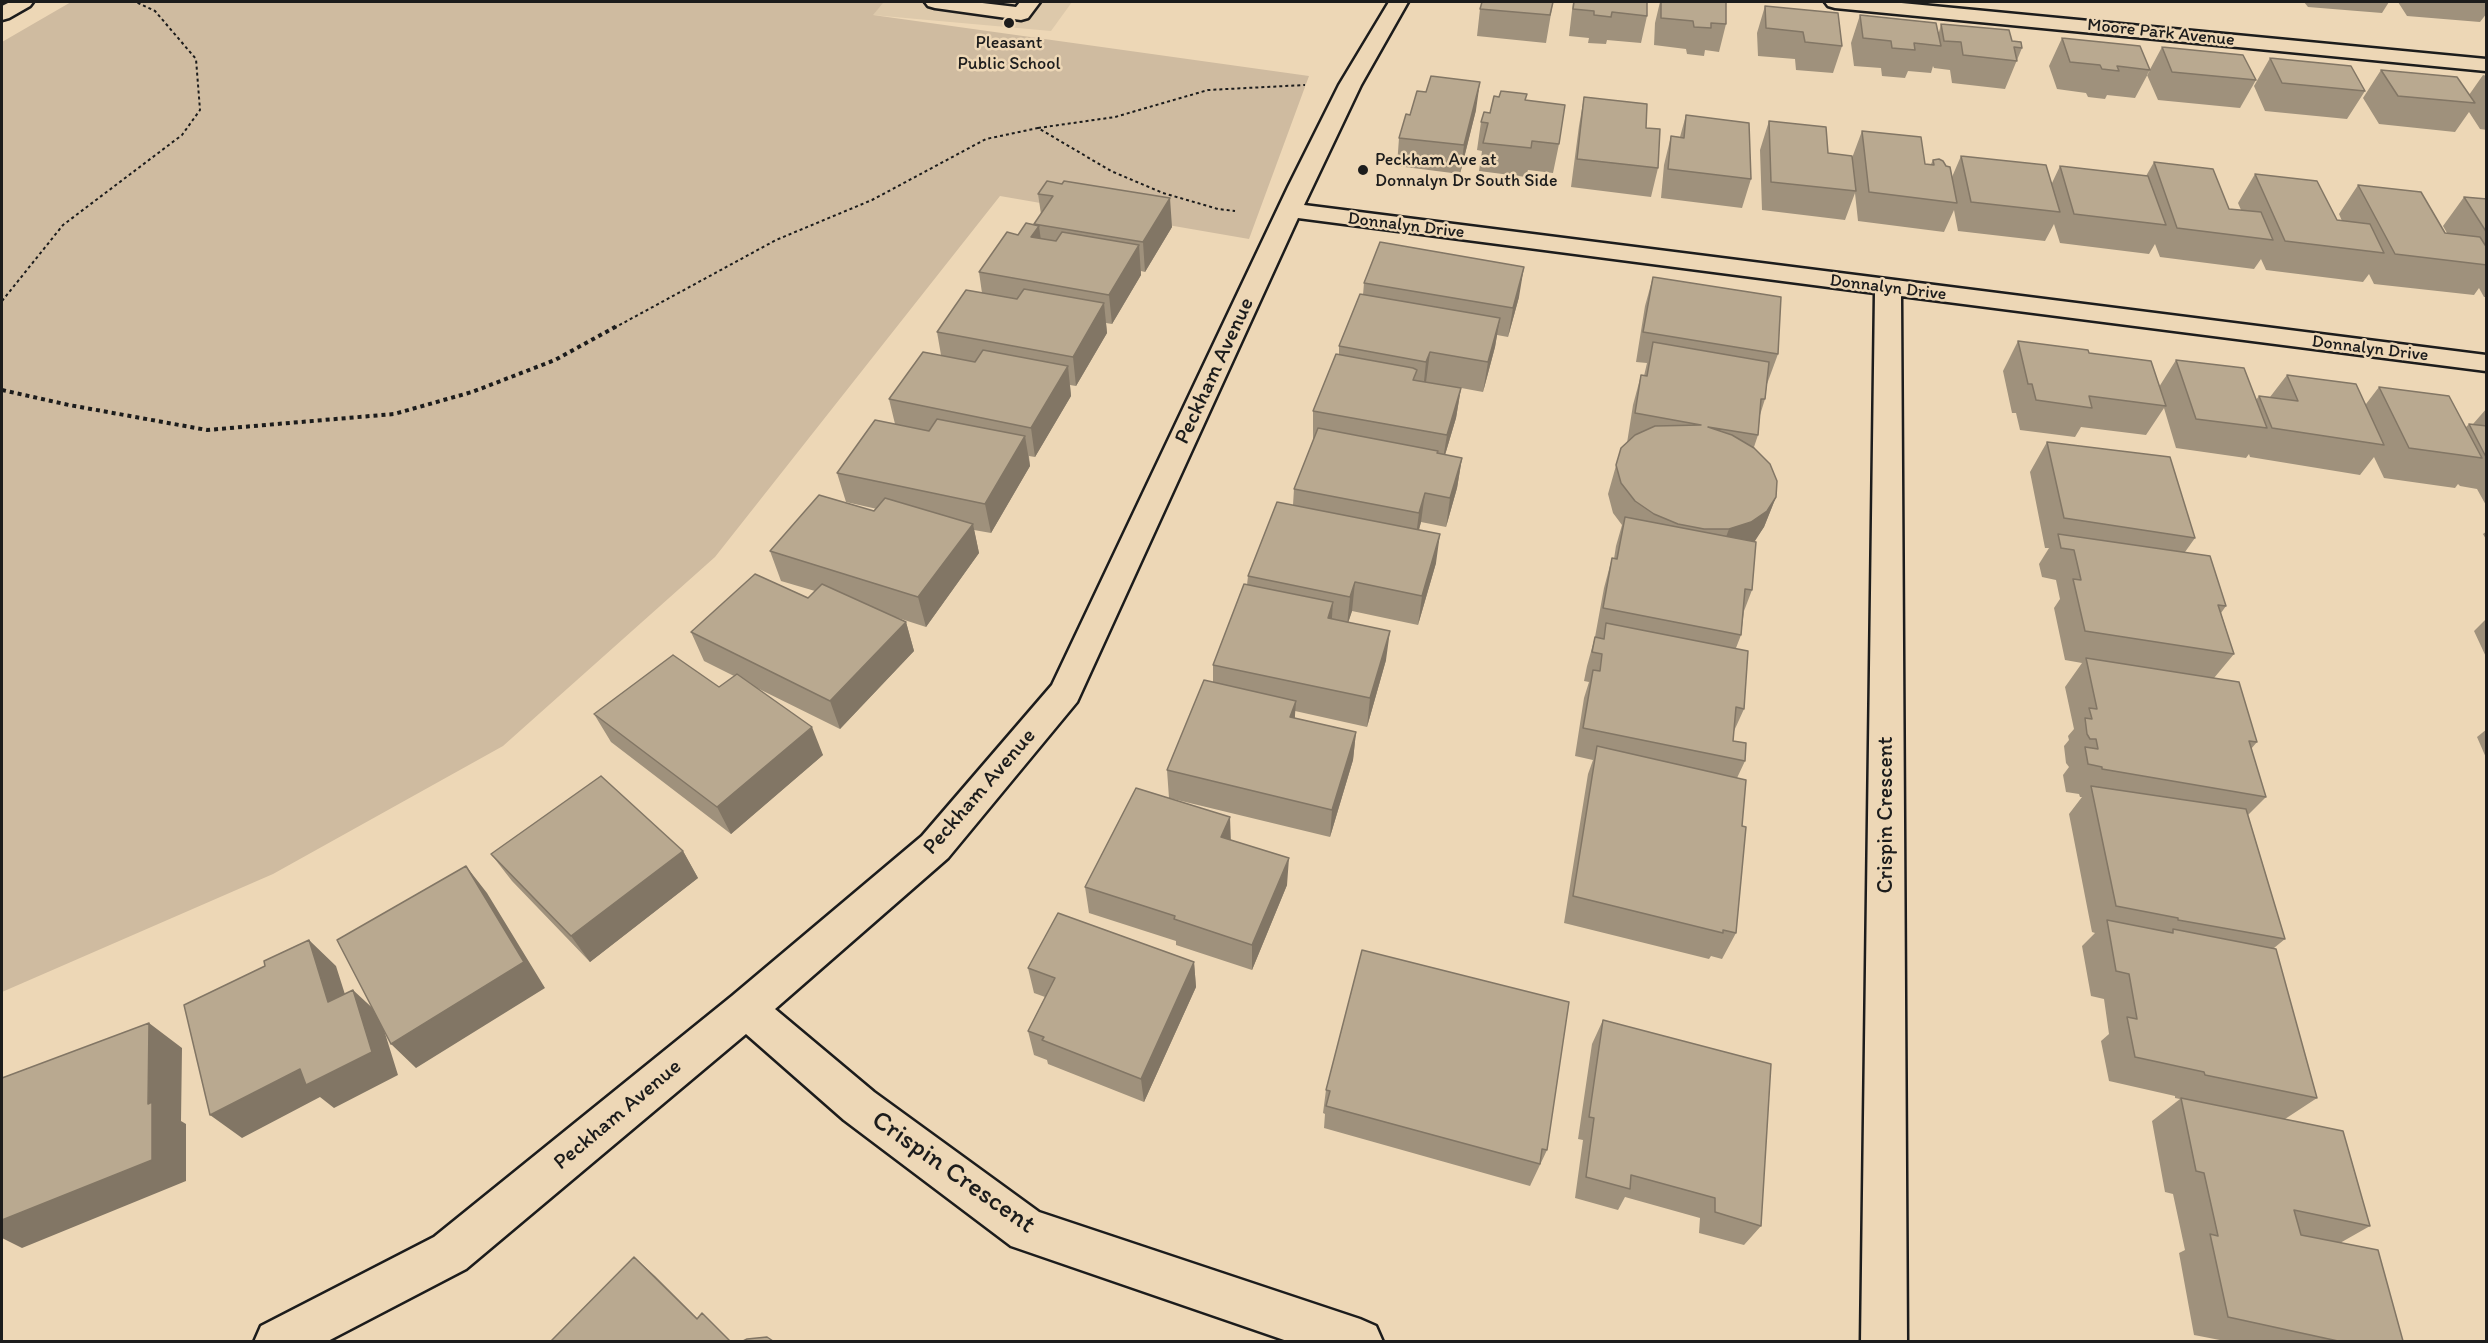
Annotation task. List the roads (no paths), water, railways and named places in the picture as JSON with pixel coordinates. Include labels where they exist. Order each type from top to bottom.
[{"type":"street","points":[[2,14],[23,2]]},
{"type":"street","points":[[935,2],[1021,14],[1030,2]]},
{"type":"street","name":"Peckham Avenue","points":[[277,1341],[450,1253],[746,1009],[935,847],[1065,693],[1350,85],[1398,2]]},
{"type":"street","name":"Moore Park Avenue","points":[[1835,2],[2487,64]]},
{"type":"street","name":"Donnalyn Drive","points":[[1290,210],[2487,363]]},
{"type":"street","name":"Crispin Crescent","points":[[1884,1341],[1888,288]]},
{"type":"street","name":"Crispin Crescent","points":[[746,1009],[859,1106],[1027,1230],[1360,1341]]},
{"type":"place","name":"Pleasant Public School","points":[[1009,23]]},
{"type":"place","name":"Peckham Ave at Donnalyn Dr South Side","points":[[1363,170]]}]
